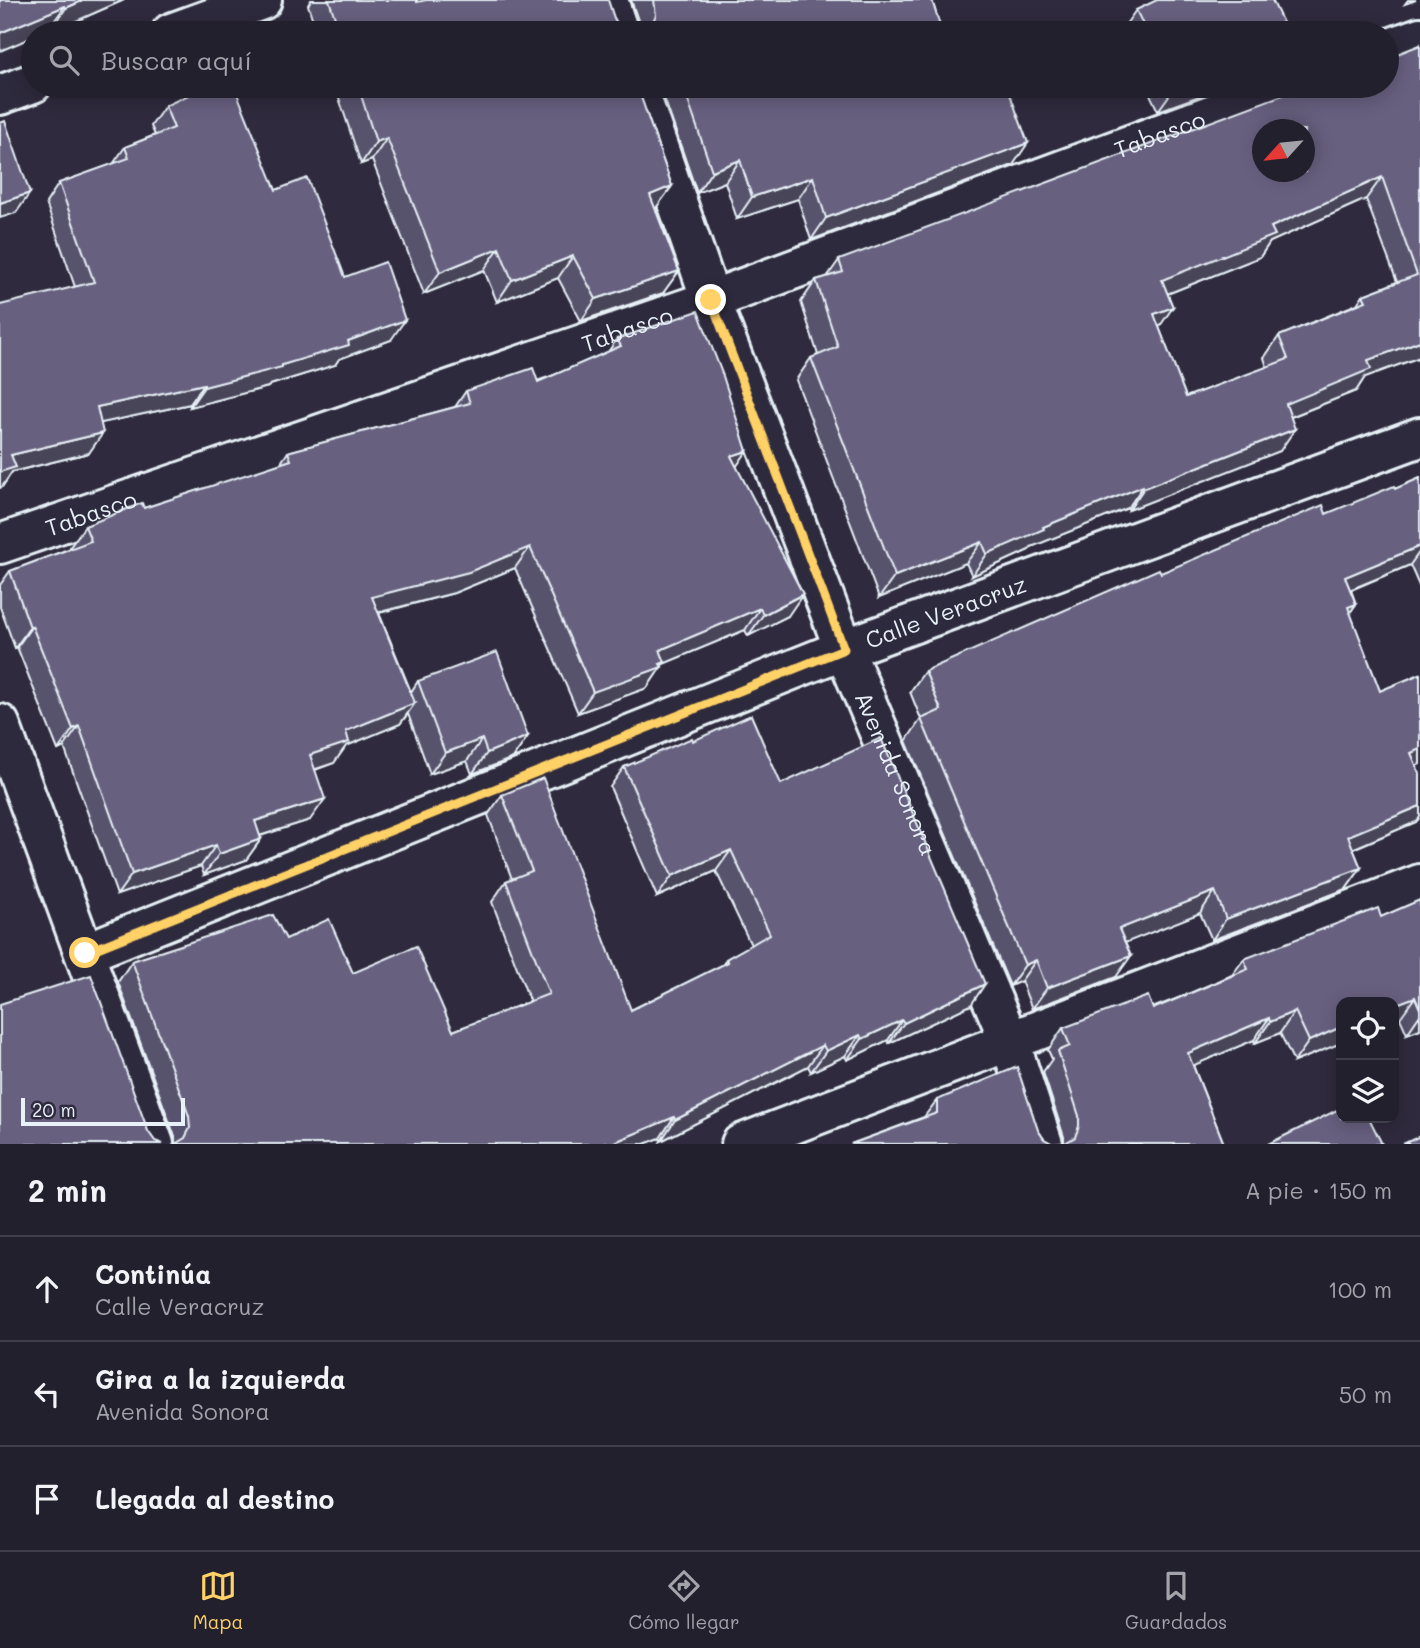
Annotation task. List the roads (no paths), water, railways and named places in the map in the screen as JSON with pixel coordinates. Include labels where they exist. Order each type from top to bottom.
[{"type":"street","points":[[204,21],[262,0]]},
{"type":"street","points":[[608,0],[615,21]]},
{"type":"street","points":[[1399,45],[1420,37]]},
{"type":"street","points":[[0,95],[21,87]]},
{"type":"street","name":"Avenida Sonora","points":[[641,98],[711,300],[844,649],[1010,1042],[1043,1144]]},
{"type":"street","name":"Tabasco","points":[[0,544],[711,300],[1257,98]]},
{"type":"street","name":"Calle Veracruz","points":[[85,953],[844,649],[1420,436]]},
{"type":"street","points":[[0,724],[154,1144]]},
{"type":"street","points":[[741,1144],[1420,884]]}]
